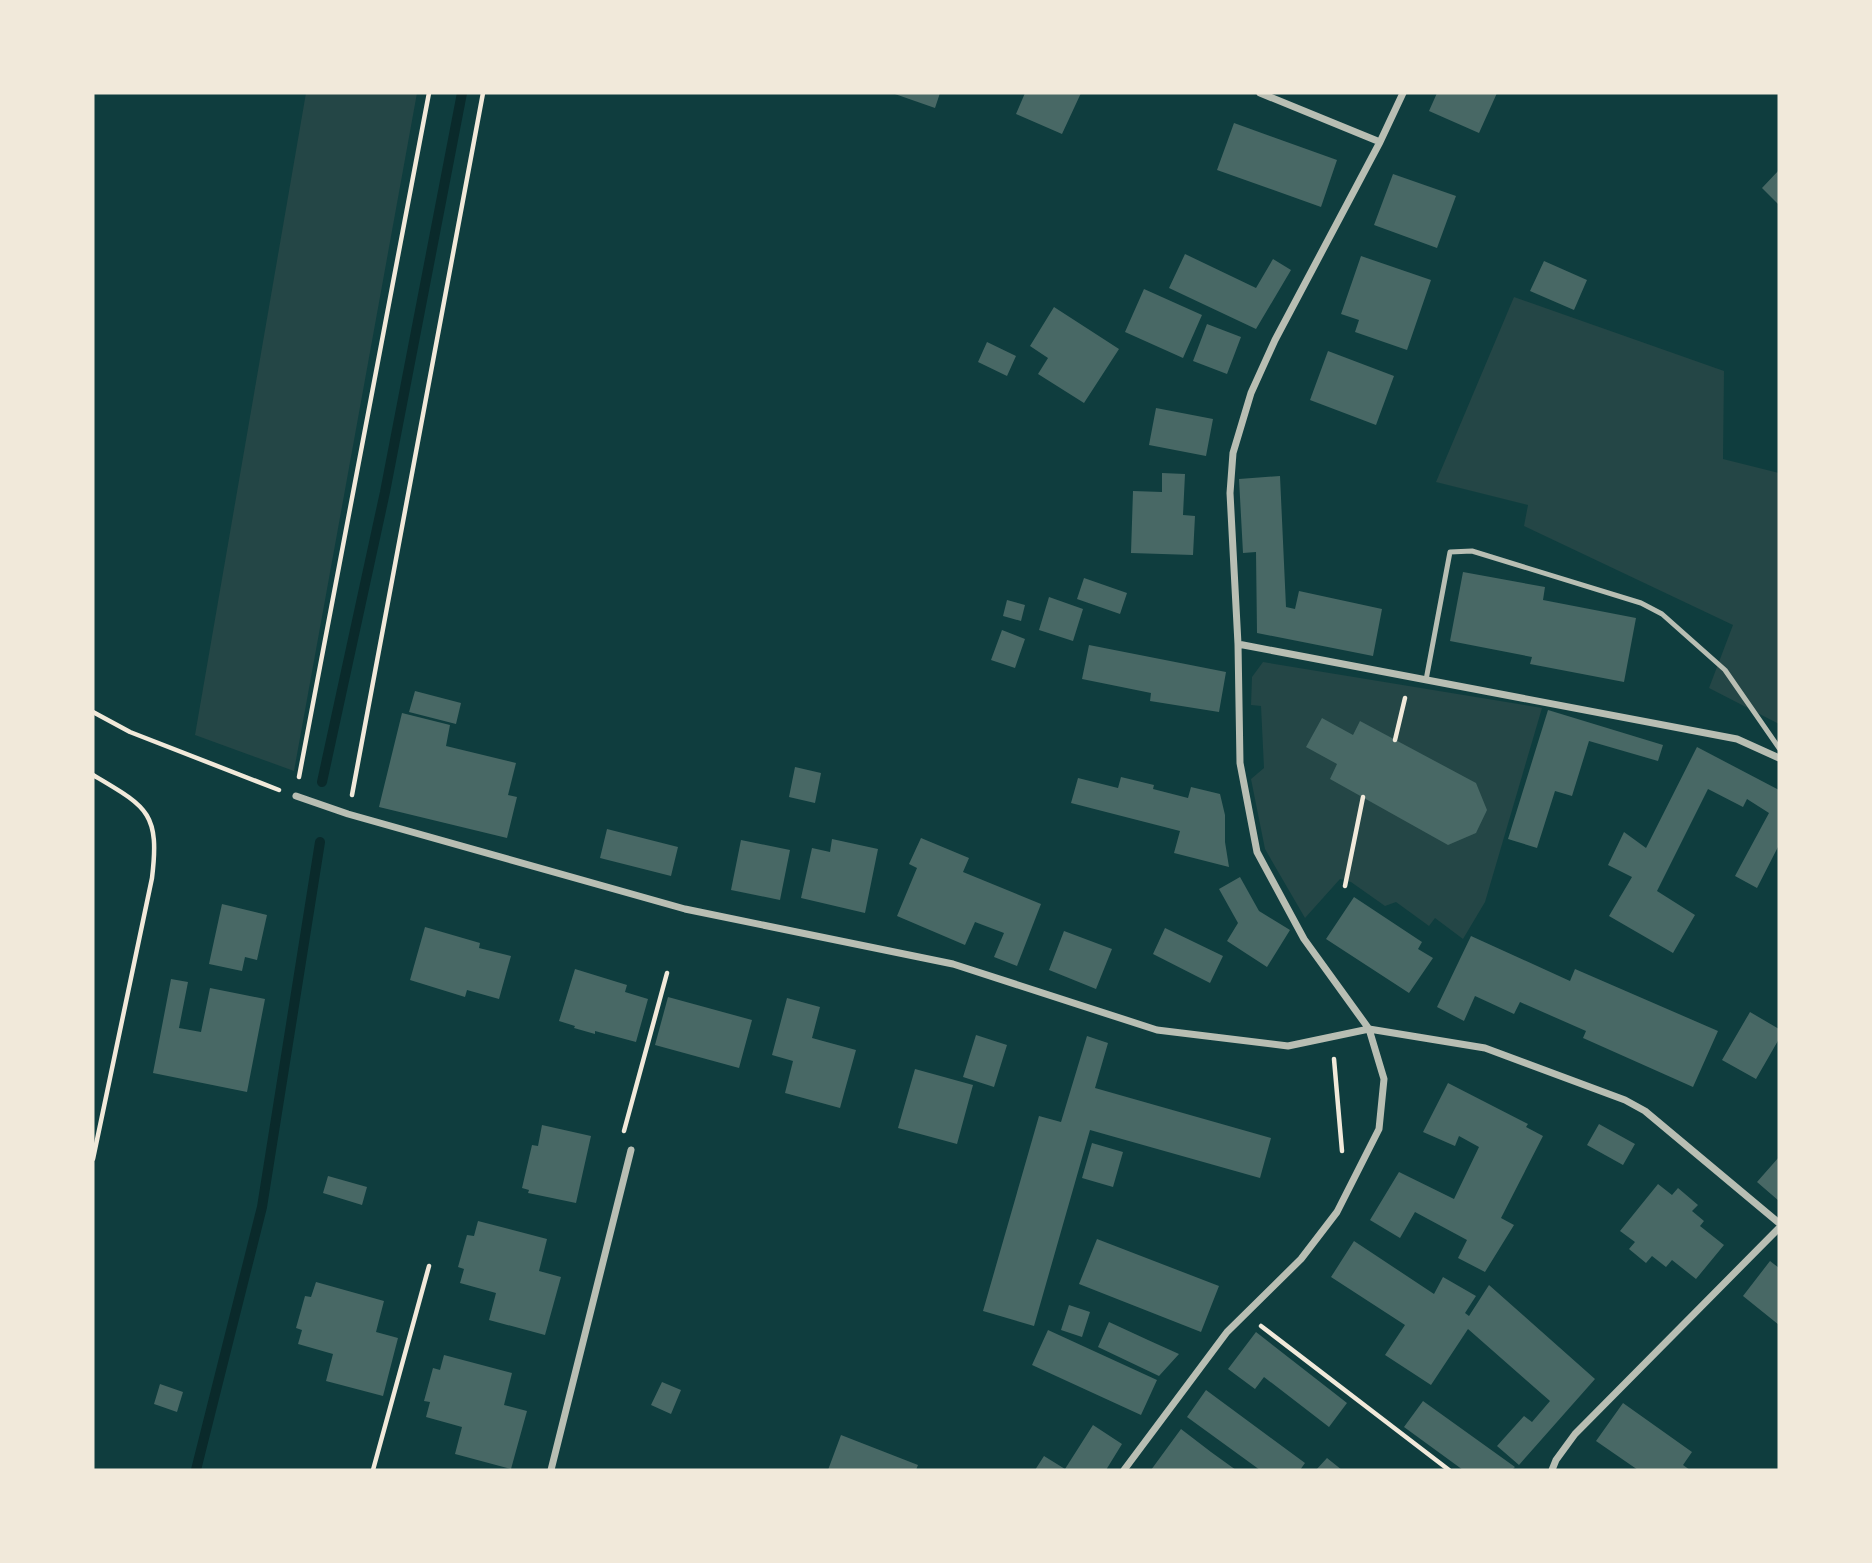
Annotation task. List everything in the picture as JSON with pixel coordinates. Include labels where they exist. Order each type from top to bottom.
[{"type":"street","points":[[1260,93],[1380,142]]},
{"type":"street","points":[[1124,1470],[1227,1332],[1301,1259],[1337,1212],[1379,1129],[1384,1079],[1369,1029],[1304,939],[1257,852],[1240,763],[1238,644],[1230,493],[1233,453],[1251,393],[1275,340],[1380,142],[1403,93]]},
{"type":"street","points":[[1238,644],[1737,739],[1779,758]]},
{"type":"street","points":[[296,796],[348,814],[685,909],[953,964],[1157,1030],[1288,1045],[1369,1029],[1485,1048],[1625,1100],[1645,1111],[1779,1226],[1575,1434],[1552,1470]]},
{"type":"street","points":[[551,1470],[631,1150]]},
{"type":"lane","points":[[1426,680],[1450,552],[1472,551],[1641,603],[1662,614],[1725,670],[1779,748]]},
{"type":"path","points":[[93,712],[130,732],[296,796],[429,93]]},
{"type":"path","points":[[348,814],[483,93]]},
{"type":"path","points":[[1395,740],[1410,676]]},
{"type":"path","points":[[93,775],[142,806],[153,825],[156,847],[152,878],[93,1159]]},
{"type":"path","points":[[1345,886],[1363,797]]},
{"type":"path","points":[[631,1150],[622,1139],[667,973]]},
{"type":"path","points":[[1332,1037],[1342,1157]]},
{"type":"path","points":[[373,1470],[429,1266]]},
{"type":"path","points":[[1245,1314],[1450,1470]]},
{"type":"shaded area","points":[[306,93],[417,93],[294,771],[195,735]]},
{"type":"shaded area","points":[[1514,297],[1724,371],[1723,459],[1779,473],[1779,724],[1709,688],[1733,625],[1524,526],[1528,505],[1436,482]]},
{"type":"shaded area","points":[[1263,662],[1542,708],[1485,902],[1463,939],[1435,918],[1429,926],[1396,902],[1385,906],[1351,882],[1340,879],[1305,918],[1265,849],[1251,779],[1264,768],[1261,706],[1251,705],[1252,677]]},
{"type":"building","points":[[892,93],[940,93],[935,108]]},
{"type":"building","points":[[1025,93],[1081,93],[1062,134],[1016,114]]},
{"type":"building","points":[[1437,93],[1497,93],[1479,133],[1429,111]]},
{"type":"building","points":[[1234,123],[1337,160],[1321,207],[1217,170]]},
{"type":"building","points":[[1779,170],[1779,205],[1762,188]]},
{"type":"building","points":[[1393,174],[1456,196],[1437,248],[1374,225]]},
{"type":"building","points":[[1185,254],[1256,288],[1273,259],[1291,270],[1256,329],[1169,288]]},
{"type":"building","points":[[1361,256],[1431,280],[1407,350],[1355,332],[1359,320],[1341,314]]},
{"type":"building","points":[[1544,261],[1587,280],[1574,310],[1530,291]]},
{"type":"building","points":[[1144,289],[1202,315],[1183,358],[1125,332]]},
{"type":"building","points":[[1054,307],[1119,349],[1084,403],[1038,374],[1048,358],[1030,346]]},
{"type":"building","points":[[1207,324],[1241,337],[1227,374],[1193,361]]},
{"type":"building","points":[[987,342],[1016,356],[1007,376],[978,362]]},
{"type":"building","points":[[1328,351],[1394,376],[1376,425],[1310,400]]},
{"type":"building","points":[[1156,408],[1213,419],[1206,456],[1149,445]]},
{"type":"building","points":[[1162,473],[1185,474],[1183,515],[1195,516],[1193,555],[1131,553],[1133,491],[1162,492]]},
{"type":"building","points":[[1280,476],[1286,607],[1295,609],[1299,591],[1382,609],[1373,656],[1257,633],[1256,552],[1243,553],[1239,479]]},
{"type":"building","points":[[1463,572],[1545,587],[1543,600],[1636,618],[1624,682],[1530,664],[1532,657],[1450,641]]},
{"type":"building","points":[[1084,578],[1127,593],[1120,614],[1077,599]]},
{"type":"building","points":[[1049,597],[1083,609],[1073,641],[1039,630]]},
{"type":"building","points":[[1007,600],[1025,605],[1021,621],[1003,616]]},
{"type":"building","points":[[1002,630],[1025,639],[1015,668],[991,660]]},
{"type":"building","points":[[1089,645],[1226,672],[1219,712],[1150,701],[1151,693],[1082,679]]},
{"type":"building","points":[[415,691],[461,703],[456,724],[409,712]]},
{"type":"building","points":[[1548,710],[1663,745],[1658,761],[1589,741],[1572,796],[1555,791],[1537,848],[1508,839]]},
{"type":"building","points":[[402,713],[450,725],[446,746],[516,763],[508,795],[517,797],[507,838],[379,807]]},
{"type":"building","points":[[1322,718],[1353,735],[1360,721],[1476,783],[1487,810],[1476,833],[1448,845],[1330,779],[1337,764],[1306,747]]},
{"type":"building","points":[[1697,747],[1779,790],[1779,845],[1757,888],[1735,876],[1769,813],[1747,799],[1743,807],[1708,789],[1657,891],[1695,915],[1673,953],[1609,916],[1632,877],[1608,865],[1624,832],[1646,848]]},
{"type":"building","points":[[795,767],[821,773],[815,803],[789,797]]},
{"type":"building","points":[[1121,777],[1154,785],[1153,789],[1188,798],[1191,787],[1220,794],[1225,815],[1229,867],[1174,853],[1180,831],[1071,803],[1078,778],[1118,788]]},
{"type":"building","points":[[607,829],[678,847],[671,876],[600,858]]},
{"type":"building","points":[[921,838],[969,858],[963,872],[1041,904],[1017,966],[994,957],[1004,933],[975,922],[965,945],[897,916],[917,868],[909,864]]},
{"type":"building","points":[[832,839],[878,849],[865,913],[801,898],[812,848],[830,852]]},
{"type":"building","points":[[741,840],[790,850],[780,900],[731,890]]},
{"type":"building","points":[[1240,877],[1259,911],[1290,930],[1267,967],[1227,941],[1238,923],[1219,889]]},
{"type":"building","points":[[1354,897],[1422,942],[1418,949],[1433,958],[1409,993],[1326,939]]},
{"type":"building","points":[[222,904],[267,915],[257,960],[245,957],[242,971],[209,964]]},
{"type":"building","points":[[425,927],[480,943],[479,948],[511,956],[499,999],[467,990],[465,997],[410,980]]},
{"type":"building","points":[[1165,928],[1223,956],[1210,983],[1153,954]]},
{"type":"building","points":[[1064,931],[1112,949],[1096,989],[1049,970]]},
{"type":"building","points":[[1471,936],[1570,981],[1575,969],[1718,1031],[1693,1087],[1583,1038],[1586,1031],[1520,1002],[1514,1014],[1475,996],[1464,1021],[1437,1007]]},
{"type":"building","points":[[575,969],[627,985],[625,992],[648,999],[636,1042],[595,1031],[595,1034],[559,1021]]},
{"type":"building","points":[[171,979],[188,982],[179,1028],[201,1032],[210,988],[265,999],[247,1092],[153,1073]]},
{"type":"building","points":[[668,997],[752,1020],[739,1068],[655,1045]]},
{"type":"building","points":[[787,998],[820,1007],[812,1038],[856,1050],[840,1108],[785,1093],[793,1061],[772,1055]]},
{"type":"building","points":[[1750,1012],[1779,1029],[1779,1039],[1756,1079],[1722,1060]]},
{"type":"building","points":[[976,1035],[1007,1045],[994,1087],[963,1077]]},
{"type":"building","points":[[1087,1036],[1108,1043],[1095,1088],[1271,1138],[1260,1178],[1090,1130],[1034,1326],[983,1311],[1039,1116],[1061,1122]]},
{"type":"building","points":[[915,1069],[973,1085],[957,1144],[898,1128]]},
{"type":"building","points":[[1448,1083],[1528,1124],[1526,1127],[1543,1136],[1501,1218],[1514,1225],[1485,1272],[1458,1258],[1467,1240],[1415,1212],[1400,1238],[1370,1220],[1399,1172],[1454,1199],[1479,1147],[1459,1136],[1455,1146],[1423,1132]]},
{"type":"building","points":[[1599,1124],[1635,1144],[1623,1165],[1587,1145]]},
{"type":"building","points":[[542,1125],[591,1136],[576,1203],[528,1193],[529,1190],[522,1188],[532,1145],[538,1146]]},
{"type":"building","points":[[1092,1143],[1123,1152],[1113,1187],[1082,1178]]},
{"type":"building","points":[[1779,1157],[1779,1201],[1757,1182]]},
{"type":"building","points":[[328,1176],[367,1187],[362,1205],[323,1193]]},
{"type":"building","points":[[1658,1184],[1672,1195],[1678,1188],[1698,1205],[1692,1211],[1704,1221],[1700,1226],[1724,1245],[1696,1279],[1672,1260],[1666,1267],[1652,1256],[1646,1263],[1629,1249],[1635,1242],[1620,1231]]},
{"type":"building","points":[[478,1221],[547,1239],[539,1271],[561,1277],[545,1335],[489,1320],[496,1293],[460,1283],[464,1269],[458,1267],[467,1235],[474,1236]]},
{"type":"building","points":[[1097,1239],[1219,1286],[1201,1332],[1079,1284]]},
{"type":"building","points":[[1354,1241],[1434,1294],[1443,1277],[1476,1296],[1465,1313],[1469,1316],[1489,1285],[1595,1379],[1519,1465],[1497,1446],[1524,1416],[1532,1422],[1550,1401],[1468,1329],[1431,1385],[1385,1355],[1405,1325],[1331,1277]]},
{"type":"building","points":[[1770,1261],[1779,1268],[1779,1325],[1743,1296]]},
{"type":"building","points":[[316,1282],[384,1301],[376,1332],[398,1338],[383,1396],[326,1381],[333,1354],[298,1344],[302,1330],[296,1328],[305,1296],[311,1297]]},
{"type":"building","points":[[1069,1305],[1090,1312],[1082,1337],[1061,1330]]},
{"type":"building","points":[[1109,1322],[1179,1354],[1159,1376],[1098,1347]]},
{"type":"building","points":[[1048,1330],[1157,1380],[1141,1415],[1032,1365]]},
{"type":"building","points":[[1256,1332],[1347,1403],[1329,1427],[1264,1377],[1255,1389],[1228,1369]]},
{"type":"building","points":[[444,1355],[512,1373],[504,1405],[527,1411],[511,1469],[455,1454],[462,1427],[426,1417],[430,1402],[424,1401],[433,1368],[440,1370]]},
{"type":"building","points":[[662,1382],[681,1390],[671,1414],[651,1405]]},
{"type":"building","points":[[160,1384],[183,1392],[177,1412],[154,1404]]},
{"type":"building","points":[[1206,1390],[1305,1463],[1300,1470],[1260,1470],[1187,1417]]},
{"type":"building","points":[[1423,1401],[1515,1467],[1512,1470],[1463,1470],[1404,1427]]},
{"type":"building","points":[[1623,1403],[1692,1452],[1683,1465],[1690,1470],[1638,1470],[1596,1441]]},
{"type":"building","points":[[1093,1425],[1122,1444],[1106,1470],[1035,1470],[1044,1456],[1065,1469]]},
{"type":"building","points":[[1181,1429],[1211,1452],[1236,1470],[1151,1470]]},
{"type":"building","points":[[841,1435],[918,1465],[916,1470],[828,1470]]},
{"type":"building","points":[[1327,1458],[1342,1470],[1316,1470]]},
{"type":"waterway","points":[[322,782],[385,492],[462,93]]},
{"type":"waterway","points":[[196,1470],[262,1207],[320,842]]}]
